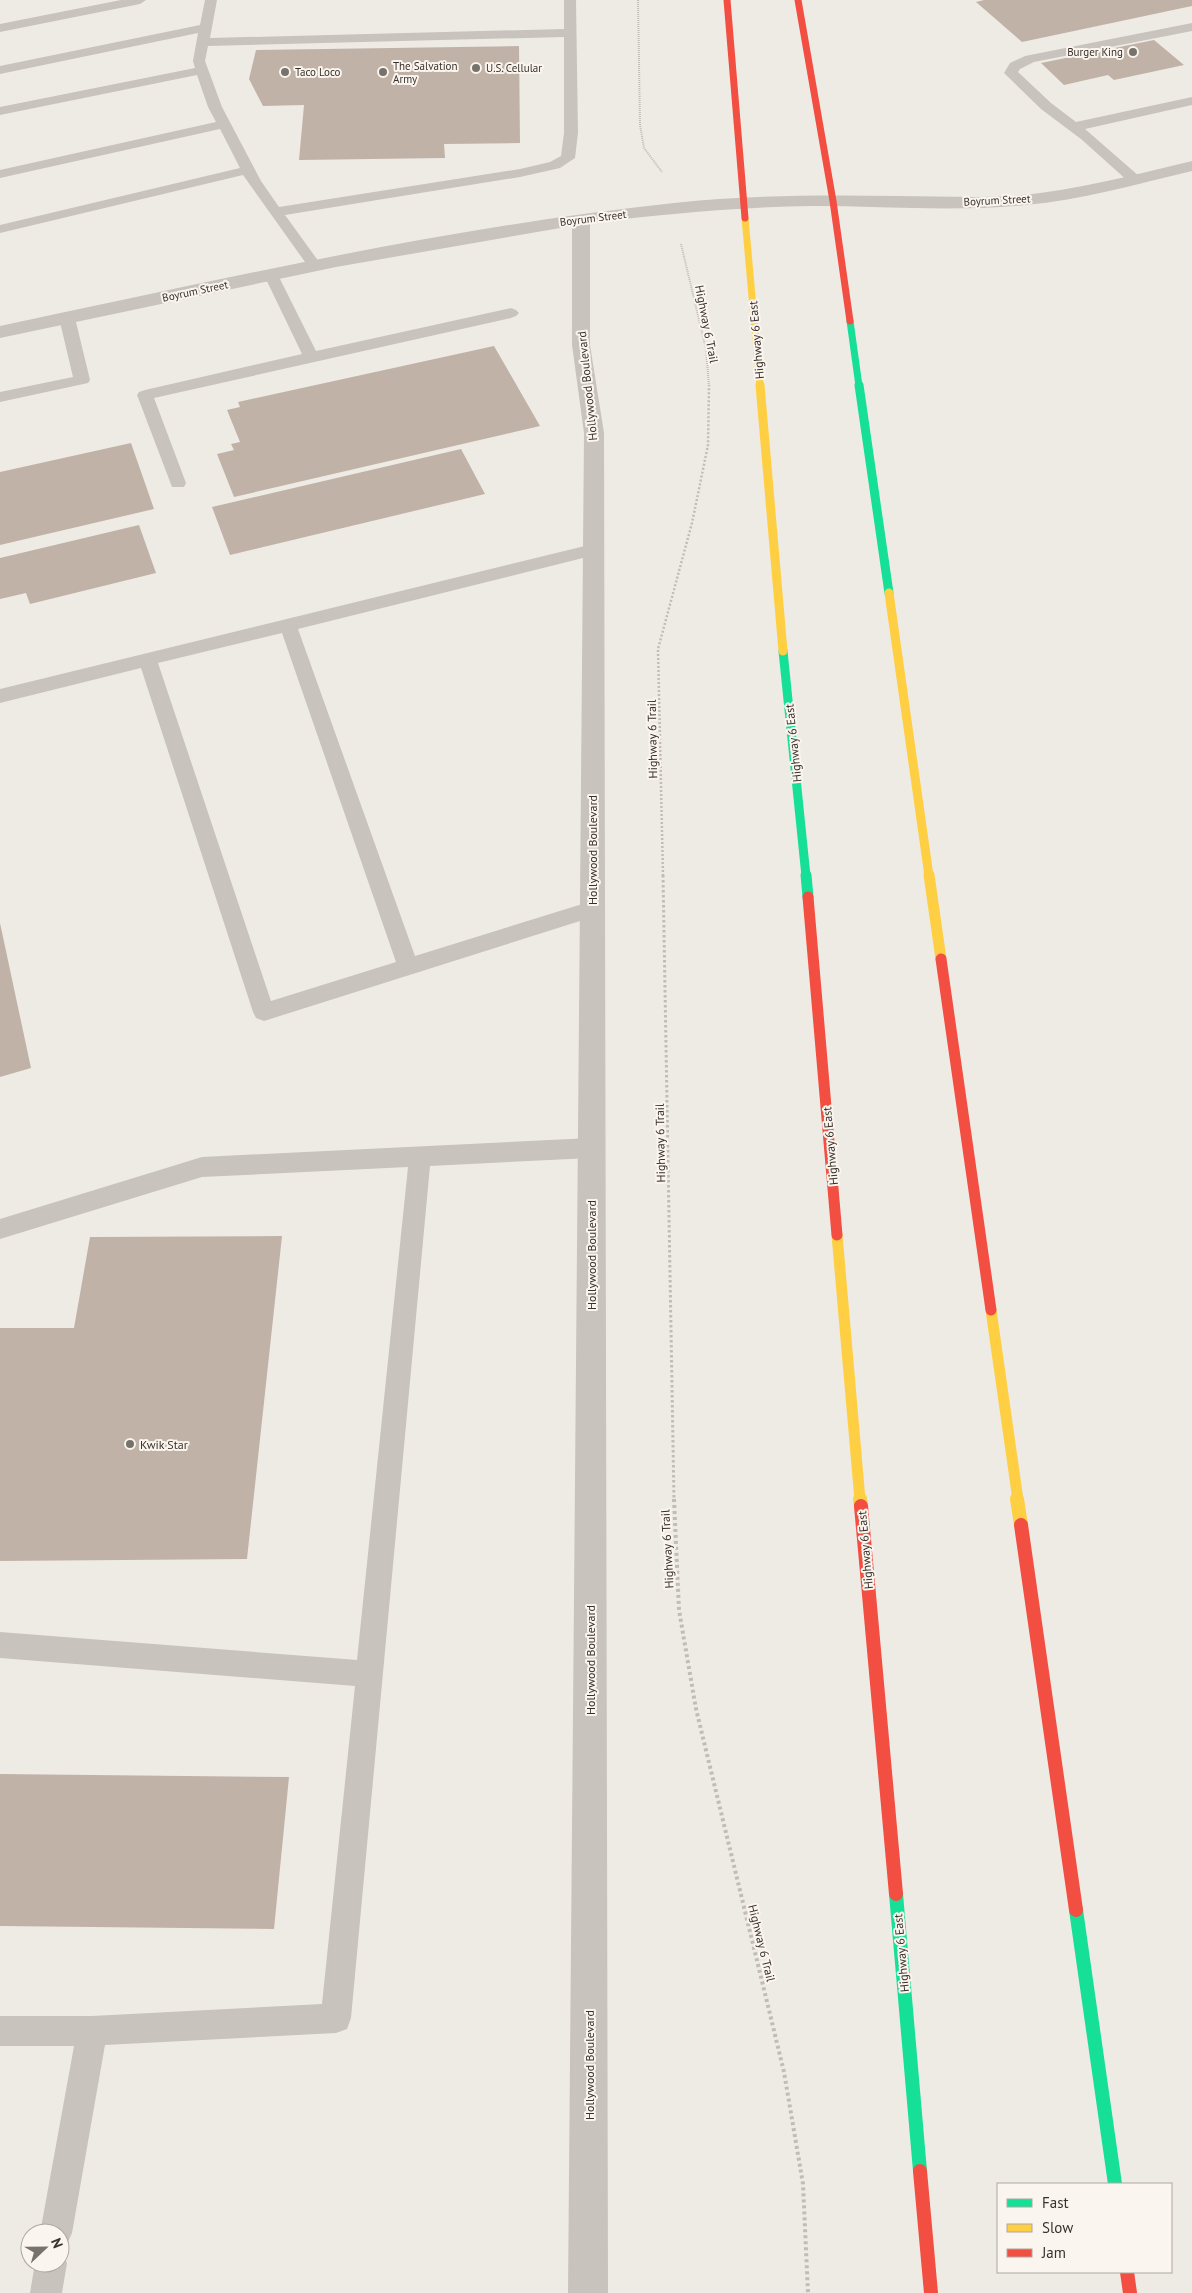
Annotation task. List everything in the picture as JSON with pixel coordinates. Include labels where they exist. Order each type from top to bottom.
[{"type":"main road","name":"Highway 6 East","points":[[727,0],[771,528],[804,856],[930,2293]]},
{"type":"main road","points":[[798,0],[833,201],[1115,2183]]},
{"type":"main road","points":[[1127,2273],[1130,2293]]},
{"type":"street","name":"Boyrum Street","points":[[0,332],[434,242],[581,218],[676,207],[745,203],[833,201],[981,202],[1027,200],[1069,194],[1192,166]]},
{"type":"street","name":"Hollywood Boulevard","points":[[581,218],[581,345],[594,433],[588,2293]]},
{"type":"lane","points":[[0,28],[140,0]]},
{"type":"lane","points":[[211,0],[199,61],[215,107],[247,170],[315,266]]},
{"type":"lane","points":[[275,212],[520,173],[555,165],[568,158],[571,133],[570,0]]},
{"type":"lane","points":[[1134,179],[1017,80],[1011,72],[1015,66],[1030,59],[1192,27]]},
{"type":"lane","points":[[0,70],[205,28]]},
{"type":"lane","points":[[202,42],[571,32]]},
{"type":"lane","points":[[0,111],[202,70]]},
{"type":"lane","points":[[1074,127],[1192,101]]},
{"type":"lane","points":[[0,174],[224,124]]},
{"type":"lane","points":[[0,229],[247,170]]},
{"type":"lane","points":[[270,275],[311,357]]},
{"type":"lane","points":[[178,483],[145,394],[511,313]]},
{"type":"lane","points":[[0,397],[82,380],[67,318]]},
{"type":"lane","points":[[0,696],[593,550]]},
{"type":"lane","points":[[288,625],[409,968]]},
{"type":"lane","points":[[148,660],[264,1012],[592,909]]},
{"type":"lane","points":[[0,1230],[202,1167],[591,1148]]},
{"type":"lane","points":[[0,2031],[92,2031],[336,2018],[420,1156]]},
{"type":"lane","points":[[0,1645],[369,1674]]},
{"type":"lane","points":[[58,2223],[92,2031]]},
{"type":"lane","points":[[46,2293],[49,2273]]},
{"type":"path","name":"Highway 6 Trail","points":[[638,0],[640,125],[644,148],[671,182],[680,242],[706,349],[710,394],[708,445],[692,523],[658,649],[668,1070],[674,1519],[679,1610],[696,1709],[784,2072],[803,2184],[808,2293]]},
{"type":"building","points":[[984,0],[1192,0],[1192,6],[1022,42],[976,2]]},
{"type":"building","name":"Burger King","points":[[1154,40],[1184,65],[1114,80],[1108,75],[1064,85],[1041,63]]},
{"type":"building","points":[[519,46],[520,143],[444,144],[445,158],[299,160],[304,105],[263,106],[249,79],[256,50]]},
{"type":"building","points":[[494,346],[540,426],[234,497],[217,454],[234,450],[231,444],[240,442],[227,410],[240,407],[238,402]]},
{"type":"building","points":[[131,443],[154,509],[0,545],[0,472]]},
{"type":"building","points":[[461,449],[485,494],[230,555],[212,507]]},
{"type":"building","points":[[139,525],[156,573],[30,604],[26,593],[0,599],[0,558]]},
{"type":"building","points":[[0,923],[31,1068],[0,1077]]},
{"type":"building","name":"Kwik Star","points":[[282,1236],[247,1559],[0,1561],[0,1328],[74,1328],[90,1237]]},
{"type":"building","points":[[0,1774],[289,1777],[274,1929],[0,1926]]},
{"type":"traffic: fast","points":[[850,321],[889,593]]},
{"type":"traffic: fast","points":[[783,651],[808,897]]},
{"type":"traffic: fast","points":[[896,1894],[920,2171]]},
{"type":"traffic: fast","points":[[1076,1910],[1115,2183]]},
{"type":"traffic: slow","points":[[745,218],[783,651]]},
{"type":"traffic: slow","points":[[889,593],[941,959]]},
{"type":"traffic: slow","points":[[837,1235],[861,1506]]},
{"type":"traffic: slow","points":[[991,1310],[1021,1525]]},
{"type":"traffic: jam","points":[[727,0],[745,218]]},
{"type":"traffic: jam","points":[[798,0],[833,201],[850,321]]},
{"type":"traffic: jam","points":[[808,897],[837,1235]]},
{"type":"traffic: jam","points":[[941,959],[991,1310]]},
{"type":"traffic: jam","points":[[861,1506],[896,1894]]},
{"type":"traffic: jam","points":[[1021,1525],[1076,1910]]},
{"type":"traffic: jam","points":[[920,2171],[931,2293]]},
{"type":"traffic: jam","points":[[1127,2273],[1130,2293]]},
{"type":"place","name":"Burger King","points":[[1133,52]]},
{"type":"place","name":"U.S. Cellular","points":[[476,68]]},
{"type":"place","name":"Taco Loco","points":[[285,72]]},
{"type":"place","name":"The Salvation Army","points":[[383,72]]},
{"type":"place","name":"Kwik Star","points":[[130,1444]]}]
